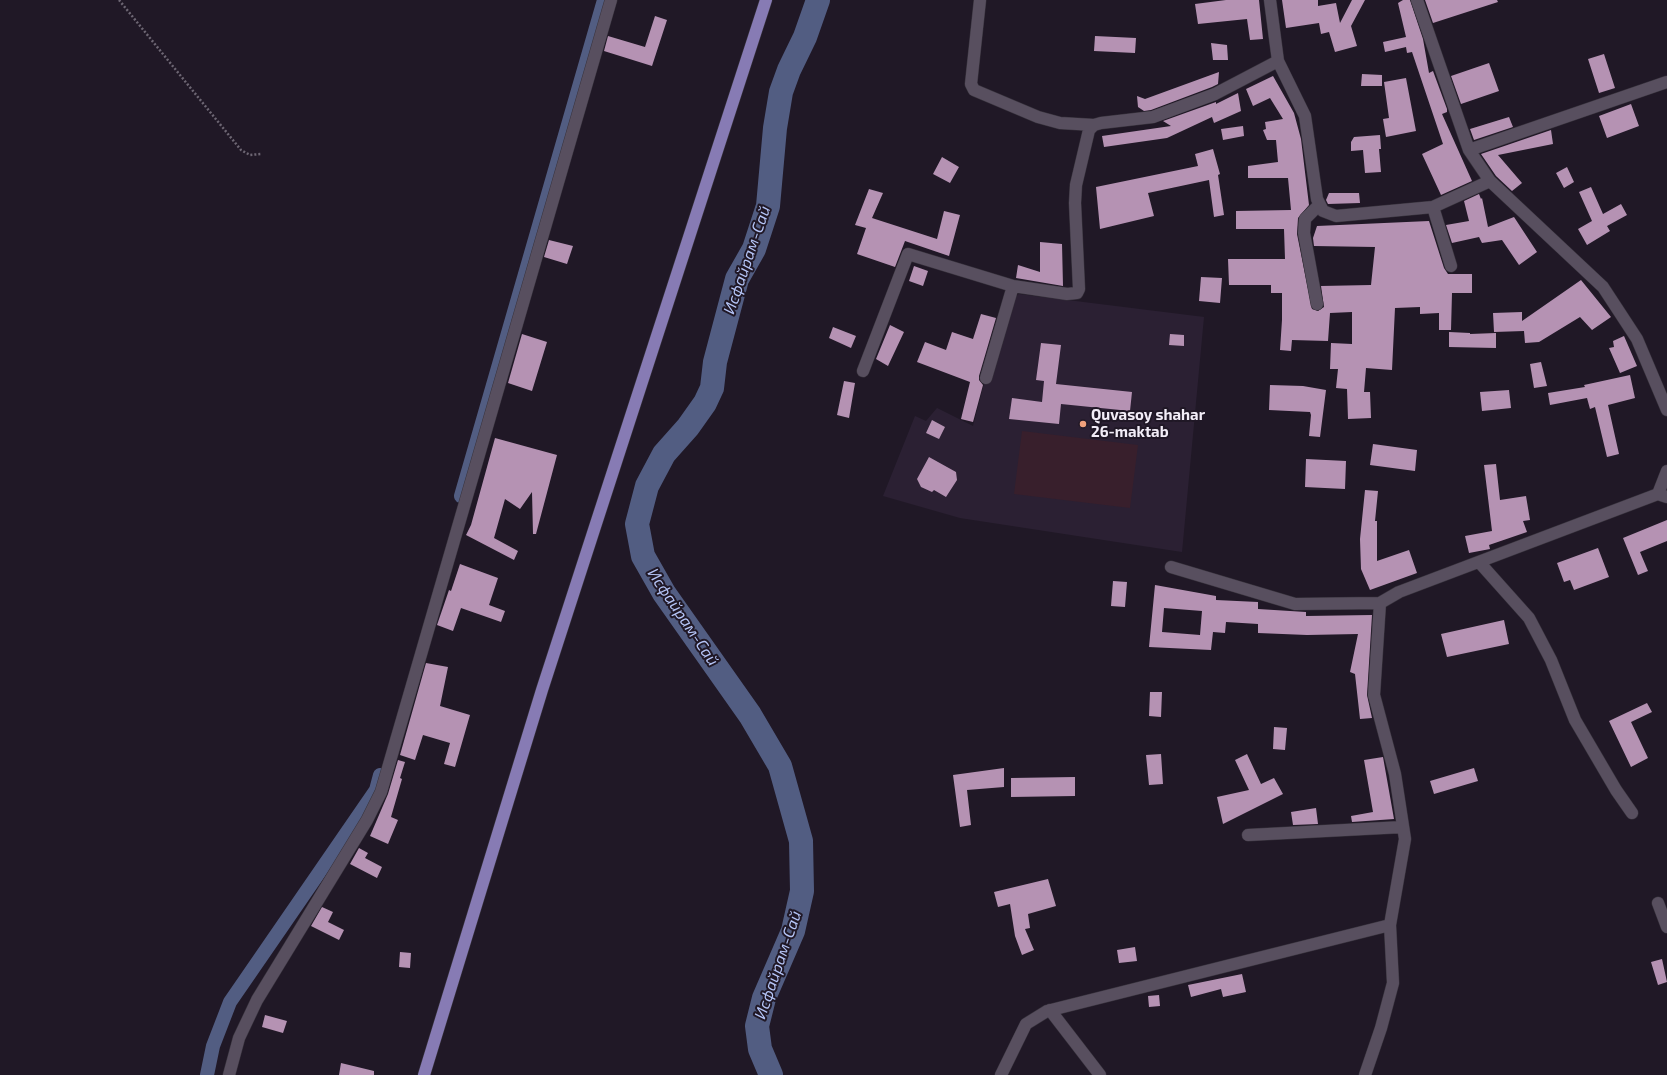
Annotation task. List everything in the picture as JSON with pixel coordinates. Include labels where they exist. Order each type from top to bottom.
[{"type":"main road","points":[[424,1075],[545,683],[766,0]]},
{"type":"street","points":[[229,1075],[240,1038],[257,1000],[367,820],[381,792],[611,0]]},
{"type":"street","points":[[980,0],[971,84],[974,90],[1038,117],[1060,123],[1094,125],[1153,117],[1215,94],[1278,61]]},
{"type":"street","points":[[1270,0],[1278,61],[1305,116],[1316,199],[1323,211],[1336,216],[1433,207],[1490,181]]},
{"type":"street","points":[[1417,0],[1469,150],[1490,181],[1603,287],[1637,339],[1667,410]]},
{"type":"street","points":[[1469,150],[1667,82]]},
{"type":"street","points":[[863,371],[908,254],[1013,286],[1067,294],[1077,293],[1079,289],[1075,203],[1076,185],[1089,130],[1094,125]]},
{"type":"street","points":[[1317,304],[1304,233],[1306,219],[1319,205]]},
{"type":"street","points":[[1433,207],[1451,266]]},
{"type":"street","points":[[986,378],[1013,286]]},
{"type":"street","points":[[1171,567],[1295,604],[1380,602],[1399,592],[1663,495],[1667,471]]},
{"type":"street","points":[[1479,562],[1529,618],[1551,660],[1575,720],[1616,790],[1632,813]]},
{"type":"street","points":[[1365,1075],[1381,1028],[1393,983],[1390,925],[1405,839],[1395,774],[1374,695],[1380,602]]},
{"type":"street","points":[[1248,835],[1404,827]]},
{"type":"street","points":[[1658,903],[1667,927]]},
{"type":"street","points":[[1001,1075],[1026,1024],[1050,1010],[1390,925]]},
{"type":"street","points":[[1050,1010],[1100,1075]]},
{"type":"path","points":[[119,0],[241,150],[250,154],[260,154]]},
{"type":"shaded area","name":"Quvasoy shahar 26-maktab","points":[[1019,294],[1204,317],[1182,552],[960,518],[883,496],[915,416],[926,421],[937,408],[973,426],[1005,303]]},
{"type":"shaded area","points":[[1022,431],[1138,445],[1130,508],[1014,494]]},
{"type":"building","points":[[1226,0],[1259,0],[1263,39],[1250,40],[1247,19],[1198,24],[1195,4]]},
{"type":"building","points":[[1282,0],[1318,0],[1318,6],[1336,3],[1340,23],[1352,0],[1365,0],[1351,26],[1357,46],[1335,52],[1329,32],[1321,34],[1319,23],[1286,28]]},
{"type":"building","points":[[1403,0],[1410,0],[1423,39],[1429,73],[1433,71],[1447,109],[1447,112],[1442,114],[1472,181],[1441,195],[1422,154],[1443,144],[1412,52],[1407,53],[1406,47],[1385,52],[1383,42],[1406,37],[1398,3]]},
{"type":"building","points":[[1425,0],[1497,0],[1498,2],[1433,23]]},
{"type":"building","points":[[655,16],[667,20],[652,66],[604,51],[608,36],[645,47]]},
{"type":"building","points":[[1095,36],[1136,38],[1135,53],[1094,51]]},
{"type":"building","points":[[1211,43],[1227,45],[1228,60],[1213,60]]},
{"type":"building","points":[[1604,54],[1615,88],[1599,93],[1588,59]]},
{"type":"building","points":[[1489,63],[1499,91],[1461,104],[1451,76]]},
{"type":"building","points":[[1219,72],[1218,84],[1212,87],[1151,110],[1144,111],[1138,107],[1137,96],[1145,99]]},
{"type":"building","points":[[1362,74],[1382,75],[1382,86],[1361,86]]},
{"type":"building","points":[[1273,76],[1294,113],[1301,139],[1309,205],[1298,218],[1297,234],[1312,309],[1318,311],[1324,307],[1321,286],[1371,285],[1375,247],[1314,246],[1313,238],[1317,226],[1429,221],[1444,268],[1448,274],[1472,274],[1472,293],[1452,293],[1451,330],[1439,330],[1439,313],[1420,314],[1420,307],[1395,308],[1392,370],[1366,368],[1364,392],[1370,392],[1371,418],[1348,419],[1347,389],[1336,388],[1338,369],[1330,369],[1331,343],[1352,344],[1352,312],[1330,313],[1328,341],[1292,340],[1291,351],[1280,350],[1282,293],[1271,293],[1271,285],[1229,285],[1228,259],[1285,259],[1284,229],[1236,229],[1236,211],[1291,210],[1288,178],[1248,178],[1248,166],[1278,162],[1276,140],[1267,140],[1263,130],[1266,129],[1265,122],[1283,119],[1270,98],[1253,106],[1246,89]]},
{"type":"building","points":[[1406,78],[1416,131],[1386,137],[1383,119],[1389,118],[1384,82]]},
{"type":"building","points":[[1238,93],[1241,111],[1214,123],[1212,117],[1167,138],[1104,147],[1102,136],[1171,126],[1163,121],[1216,102],[1216,104]]},
{"type":"building","points":[[1631,104],[1639,126],[1607,138],[1599,116]]},
{"type":"building","points":[[1509,117],[1513,127],[1474,140],[1470,129]]},
{"type":"building","points":[[1243,126],[1244,136],[1223,140],[1221,129]]},
{"type":"building","points":[[1551,130],[1553,144],[1498,155],[1522,183],[1512,191],[1496,176],[1481,154]]},
{"type":"building","points":[[1380,135],[1381,149],[1379,149],[1381,172],[1365,173],[1363,150],[1351,151],[1351,142],[1354,137]]},
{"type":"building","points":[[1213,149],[1220,174],[1218,175],[1224,215],[1214,217],[1209,180],[1148,193],[1154,216],[1100,229],[1096,187],[1198,166],[1195,154]]},
{"type":"building","points":[[942,157],[959,167],[950,183],[933,174]]},
{"type":"building","points":[[1567,167],[1574,182],[1564,188],[1556,173]]},
{"type":"building","points":[[1591,187],[1603,214],[1621,204],[1627,215],[1607,226],[1610,231],[1587,245],[1578,229],[1592,221],[1579,192]]},
{"type":"building","points":[[869,189],[883,193],[872,218],[937,239],[944,211],[960,215],[949,256],[905,241],[895,267],[857,254],[866,228],[855,225]]},
{"type":"building","points":[[1329,193],[1359,193],[1360,203],[1328,204],[1326,200]]},
{"type":"building","points":[[1479,194],[1481,199],[1482,198],[1488,227],[1514,217],[1537,252],[1519,265],[1502,240],[1482,243],[1479,237],[1452,243],[1446,225],[1469,221],[1464,201]]},
{"type":"building","points":[[549,240],[573,246],[567,264],[544,257]]},
{"type":"building","points":[[1040,242],[1062,244],[1063,286],[1016,278],[1018,265],[1040,272]]},
{"type":"building","points":[[914,266],[928,271],[923,286],[909,281]]},
{"type":"building","points":[[1201,277],[1222,278],[1220,303],[1199,301]]},
{"type":"building","points":[[1581,280],[1611,317],[1592,330],[1580,317],[1539,342],[1525,343],[1524,331],[1494,332],[1493,313],[1522,312],[1522,321]]},
{"type":"building","points":[[981,314],[996,318],[979,376],[979,380],[983,385],[973,422],[961,419],[970,382],[917,362],[925,342],[946,350],[952,332],[973,339]]},
{"type":"building","points":[[890,325],[904,332],[888,366],[876,359]]},
{"type":"building","points":[[833,327],[856,336],[851,348],[829,338]]},
{"type":"building","points":[[1449,332],[1470,334],[1496,333],[1496,348],[1449,347]]},
{"type":"building","points":[[522,334],[547,342],[532,391],[508,383]]},
{"type":"building","points":[[1170,334],[1184,335],[1184,346],[1169,345]]},
{"type":"building","points":[[1624,336],[1637,366],[1620,373],[1609,348],[1614,347],[1613,341]]},
{"type":"building","points":[[1041,343],[1061,345],[1056,384],[1132,392],[1130,411],[1061,404],[1059,424],[1009,419],[1012,398],[1042,402],[1044,381],[1036,380]]},
{"type":"building","points":[[1541,362],[1547,386],[1534,388],[1530,364]]},
{"type":"building","points":[[1630,375],[1635,398],[1608,405],[1619,454],[1607,457],[1595,407],[1590,409],[1587,398],[1550,405],[1548,393],[1585,387],[1584,385]]},
{"type":"building","points":[[844,381],[855,383],[849,418],[837,415]]},
{"type":"building","points":[[1270,385],[1303,386],[1326,390],[1320,437],[1309,436],[1310,412],[1269,410]]},
{"type":"building","points":[[1509,390],[1511,408],[1482,411],[1480,392]]},
{"type":"building","points":[[932,420],[945,427],[939,439],[926,433]]},
{"type":"building","points":[[495,438],[557,455],[536,534],[533,534],[532,492],[520,509],[505,499],[494,538],[518,551],[514,560],[466,535],[471,525]]},
{"type":"building","points":[[1373,444],[1417,450],[1415,471],[1370,465]]},
{"type":"building","points":[[929,457],[956,472],[957,480],[946,497],[934,490],[932,492],[921,487],[917,479]]},
{"type":"building","points":[[1306,459],[1346,461],[1345,489],[1305,487]]},
{"type":"building","points":[[1496,464],[1500,500],[1526,496],[1530,520],[1523,521],[1527,532],[1489,545],[1490,549],[1469,553],[1465,536],[1492,531],[1484,465]]},
{"type":"building","points":[[1365,490],[1378,491],[1375,521],[1377,521],[1377,561],[1409,550],[1417,573],[1370,590],[1361,569],[1360,539]]},
{"type":"building","points":[[1667,520],[1667,541],[1640,552],[1648,571],[1638,575],[1623,538]]},
{"type":"building","points":[[1598,548],[1609,577],[1574,590],[1570,580],[1564,582],[1557,563]]},
{"type":"building","points":[[460,564],[498,578],[489,605],[505,611],[501,622],[461,608],[453,631],[437,625]]},
{"type":"building","points":[[1113,581],[1127,582],[1125,607],[1111,606]]},
{"type":"building","points":[[1155,585],[1216,596],[1216,600],[1258,602],[1258,609],[1306,612],[1306,616],[1372,615],[1367,695],[1372,718],[1360,719],[1355,674],[1350,672],[1358,634],[1307,635],[1258,633],[1258,624],[1226,622],[1225,633],[1213,632],[1211,650],[1149,647]],"holes":[[[1164,608],[1202,611],[1200,635],[1162,632]]]},
{"type":"building","points":[[1504,620],[1509,644],[1447,657],[1441,634]]},
{"type":"building","points":[[426,663],[448,667],[440,706],[470,715],[455,767],[444,764],[450,743],[423,735],[415,760],[400,755]]},
{"type":"building","points":[[1150,692],[1162,692],[1161,717],[1149,716]]},
{"type":"building","points":[[1647,703],[1652,712],[1631,722],[1648,758],[1631,767],[1609,721]]},
{"type":"building","points":[[1274,727],[1287,728],[1285,750],[1273,749]]},
{"type":"building","points":[[1161,754],[1163,784],[1149,785],[1146,755]]},
{"type":"building","points":[[1247,754],[1261,784],[1274,778],[1283,794],[1223,824],[1217,797],[1249,790],[1235,760]]},
{"type":"building","points":[[1383,757],[1394,819],[1352,822],[1351,816],[1373,812],[1364,760]]},
{"type":"building","points":[[398,760],[405,762],[400,778],[402,779],[391,817],[398,820],[388,844],[370,836],[388,794]]},
{"type":"building","points":[[1004,768],[1004,787],[967,790],[971,825],[960,827],[953,775]]},
{"type":"building","points":[[1474,768],[1478,781],[1434,794],[1430,781]]},
{"type":"building","points":[[1075,777],[1075,796],[1011,797],[1011,778]]},
{"type":"building","points":[[1316,808],[1318,824],[1293,825],[1291,812]]},
{"type":"building","points":[[359,848],[368,853],[365,858],[382,867],[377,878],[350,864]]},
{"type":"building","points":[[1048,879],[1056,906],[1028,914],[1030,928],[1025,929],[1034,950],[1022,955],[1015,936],[1010,904],[998,907],[994,892]]},
{"type":"building","points":[[322,907],[333,912],[328,922],[344,930],[339,940],[311,926]]},
{"type":"building","points":[[1135,947],[1137,961],[1119,963],[1117,950]]},
{"type":"building","points":[[400,952],[411,953],[410,968],[399,967]]},
{"type":"building","points":[[1662,959],[1667,982],[1658,985],[1651,962]]},
{"type":"building","points":[[1242,974],[1246,992],[1223,997],[1221,989],[1191,997],[1188,985]]},
{"type":"building","points":[[1159,995],[1160,1006],[1149,1007],[1148,996]]},
{"type":"building","points":[[265,1015],[287,1021],[283,1033],[262,1027]]},
{"type":"building","points":[[341,1063],[374,1071],[374,1075],[339,1075]]},
{"type":"waterway","points":[[461,496],[604,0]]},
{"type":"waterway","name":"Исфайрам-Сай","points":[[771,1075],[760,1049],[757,1026],[764,998],[793,931],[802,891],[801,841],[780,766],[750,715],[664,593],[643,556],[637,524],[647,486],[664,454],[688,427],[705,403],[712,388],[715,362],[737,279],[754,249],[768,206],[775,128],[781,92],[789,70],[805,37],[818,0]]},
{"type":"waterway","points":[[207,1075],[213,1046],[230,1002],[376,790],[380,775]]},
{"type":"place","name":"Quvasoy shahar 26-maktab","points":[[1083,424]]}]
